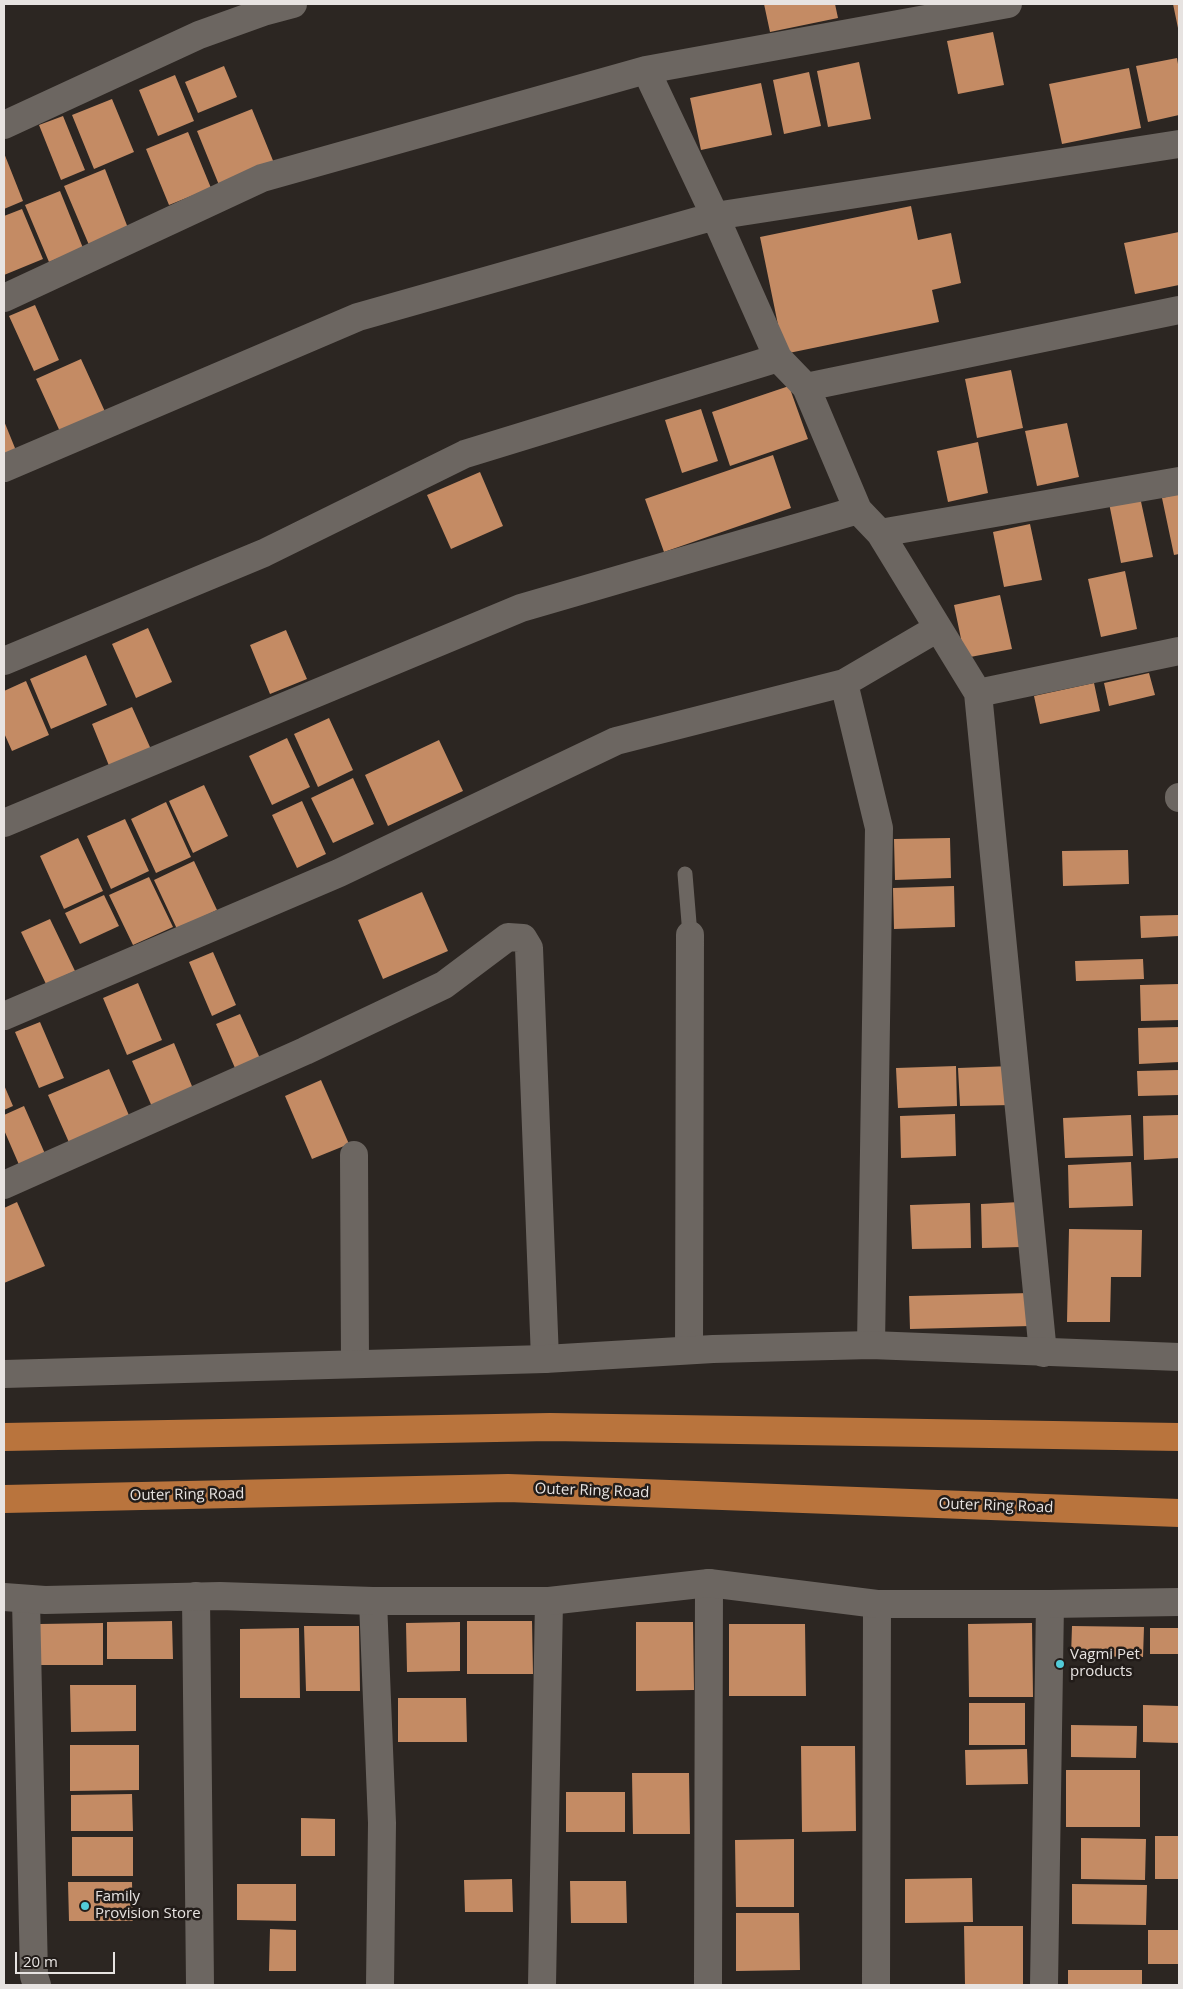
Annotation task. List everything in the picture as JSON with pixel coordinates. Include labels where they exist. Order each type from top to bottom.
[{"type":"highway","points":[[4,1438],[550,1427],[1179,1436]]},
{"type":"highway","name":"Outer Ring Road","points":[[4,1499],[508,1488],[1179,1513]]},
{"type":"street","points":[[4,125],[200,35],[263,12],[293,4]]},
{"type":"street","points":[[4,298],[262,178],[646,70],[1008,4]]},
{"type":"street","points":[[646,70],[715,216],[778,358],[806,388],[858,510],[880,533],[978,693],[1043,1353]]},
{"type":"street","points":[[4,468],[358,317],[715,216],[1179,144]]},
{"type":"street","points":[[806,388],[1179,310]]},
{"type":"street","points":[[4,661],[264,553],[465,454],[778,358]]},
{"type":"street","points":[[880,533],[1179,480]]},
{"type":"street","points":[[4,823],[521,608],[858,510]]},
{"type":"street","points":[[4,1016],[340,873],[616,741],[844,683],[938,628]]},
{"type":"street","points":[[978,693],[1179,651]]},
{"type":"street","points":[[844,683],[879,828],[871,1346]]},
{"type":"street","points":[[689,1350],[690,935]]},
{"type":"street","points":[[4,1186],[314,1047],[444,984],[508,937],[523,938],[529,948],[545,1359]]},
{"type":"street","points":[[354,1155],[355,1363]]},
{"type":"street","points":[[4,1374],[545,1359],[689,1350],[871,1346],[1179,1357]]},
{"type":"street","points":[[708,1985],[709,1583]]},
{"type":"street","points":[[37,1985],[34,1976],[15,1599],[196,1596],[373,1601],[549,1601],[709,1583],[877,1604],[1179,1602]]},
{"type":"street","points":[[196,1596],[200,1985]]},
{"type":"street","points":[[373,1601],[382,1823],[380,1985]]},
{"type":"street","points":[[542,1985],[549,1601]]},
{"type":"street","points":[[876,1985],[877,1604]]},
{"type":"street","points":[[1044,1985],[1050,1604]]},
{"type":"lane","points":[[685,874],[690,935]]},
{"type":"building","points":[[764,4],[835,4],[838,18],[770,32]]},
{"type":"building","points":[[1173,4],[1179,4],[1179,28],[1178,28]]},
{"type":"building","points":[[993,32],[1004,85],[958,94],[947,41]]},
{"type":"building","points":[[1177,58],[1179,70],[1179,115],[1148,122],[1136,66]]},
{"type":"building","points":[[859,62],[871,119],[828,127],[817,71]]},
{"type":"building","points":[[224,66],[237,97],[198,113],[185,82]]},
{"type":"building","points":[[1129,68],[1141,128],[1062,144],[1049,84]]},
{"type":"building","points":[[809,72],[821,126],[784,134],[773,80]]},
{"type":"building","points":[[175,75],[194,121],[158,136],[139,90]]},
{"type":"building","points":[[761,83],[772,135],[701,150],[690,98]]},
{"type":"building","points":[[112,99],[134,152],[94,169],[72,115]]},
{"type":"building","points":[[252,109],[274,163],[219,185],[197,131]]},
{"type":"building","points":[[63,116],[85,170],[61,180],[39,125]]},
{"type":"building","points":[[188,132],[211,188],[169,205],[146,149]]},
{"type":"building","points":[[4,153],[23,201],[4,209]]},
{"type":"building","points":[[105,169],[128,228],[89,245],[64,186]]},
{"type":"building","points":[[60,191],[83,248],[49,262],[25,205]]},
{"type":"building","points":[[911,206],[918,240],[951,233],[961,283],[932,290],[939,322],[784,354],[760,237]]},
{"type":"building","points":[[22,209],[43,259],[4,275],[4,216]]},
{"type":"building","points":[[1179,232],[1179,285],[1135,294],[1124,243]]},
{"type":"building","points":[[35,305],[59,360],[34,371],[9,316]]},
{"type":"building","points":[[81,359],[107,416],[62,436],[36,379]]},
{"type":"building","points":[[1011,370],[1023,428],[977,438],[965,379]]},
{"type":"building","points":[[789,386],[808,439],[730,466],[712,412]]},
{"type":"building","points":[[701,409],[718,461],[682,473],[665,420]]},
{"type":"building","points":[[4,421],[17,453],[4,459]]},
{"type":"building","points":[[1067,423],[1079,477],[1037,486],[1025,431]]},
{"type":"building","points":[[978,442],[988,493],[948,502],[937,451]]},
{"type":"building","points":[[773,455],[791,508],[664,552],[645,499]]},
{"type":"building","points":[[480,472],[503,526],[451,549],[427,495]]},
{"type":"building","points":[[1179,494],[1179,554],[1174,555],[1162,498]]},
{"type":"building","points":[[1140,497],[1153,557],[1121,563],[1109,503]]},
{"type":"building","points":[[1030,524],[1042,580],[1004,587],[993,532]]},
{"type":"building","points":[[1125,571],[1137,629],[1101,637],[1088,579]]},
{"type":"building","points":[[1000,595],[1012,649],[965,658],[954,605]]},
{"type":"building","points":[[148,628],[172,682],[136,698],[112,644]]},
{"type":"building","points":[[286,630],[307,679],[270,694],[250,645]]},
{"type":"building","points":[[86,655],[107,705],[51,729],[30,679]]},
{"type":"building","points":[[1149,673],[1155,695],[1109,706],[1104,683]]},
{"type":"building","points":[[26,681],[49,735],[12,751],[4,733],[4,691]]},
{"type":"building","points":[[1094,683],[1100,711],[1040,724],[1034,696]]},
{"type":"building","points":[[132,707],[154,756],[112,773],[92,724]]},
{"type":"building","points":[[329,718],[353,770],[318,787],[294,734]]},
{"type":"building","points":[[287,738],[310,787],[272,805],[249,756]]},
{"type":"building","points":[[439,740],[463,791],[388,826],[365,775]]},
{"type":"building","points":[[353,778],[374,824],[333,843],[311,798]]},
{"type":"building","points":[[204,785],[228,836],[193,853],[169,801]]},
{"type":"building","points":[[302,801],[326,854],[297,868],[272,815]]},
{"type":"building","points":[[166,802],[191,857],[156,873],[131,819]]},
{"type":"building","points":[[125,819],[149,871],[111,889],[87,836]]},
{"type":"building","points":[[78,838],[103,891],[64,909],[40,856]]},
{"type":"building","points":[[950,838],[951,878],[895,880],[894,839]]},
{"type":"building","points":[[1128,850],[1129,884],[1063,886],[1062,851]]},
{"type":"building","points":[[194,861],[217,910],[177,929],[154,880]]},
{"type":"building","points":[[149,877],[173,927],[133,945],[109,895]]},
{"type":"building","points":[[954,886],[955,927],[894,929],[893,888]]},
{"type":"building","points":[[422,892],[448,951],[383,979],[358,920]]},
{"type":"building","points":[[104,895],[119,926],[80,944],[65,913]]},
{"type":"building","points":[[1179,915],[1179,936],[1141,938],[1140,916]]},
{"type":"building","points":[[50,919],[75,971],[46,984],[21,932]]},
{"type":"building","points":[[213,952],[236,1005],[212,1016],[189,962]]},
{"type":"building","points":[[1143,959],[1144,979],[1076,981],[1075,961]]},
{"type":"building","points":[[138,983],[162,1040],[127,1055],[103,998]]},
{"type":"building","points":[[1179,984],[1179,1020],[1141,1021],[1140,985]]},
{"type":"building","points":[[240,1014],[263,1065],[238,1075],[216,1024]]},
{"type":"building","points":[[40,1022],[64,1078],[39,1088],[15,1032]]},
{"type":"building","points":[[1179,1027],[1179,1062],[1139,1064],[1138,1028]]},
{"type":"building","points":[[174,1043],[194,1091],[153,1109],[132,1061]]},
{"type":"building","points":[[956,1066],[957,1106],[898,1108],[896,1068]]},
{"type":"building","points":[[1012,1066],[1013,1105],[960,1106],[958,1068]]},
{"type":"building","points":[[109,1069],[131,1120],[71,1147],[48,1095]]},
{"type":"building","points":[[1179,1070],[1179,1095],[1138,1096],[1137,1071]]},
{"type":"building","points":[[321,1080],[349,1144],[312,1159],[285,1096]]},
{"type":"building","points":[[4,1085],[13,1106],[4,1110]]},
{"type":"building","points":[[24,1106],[46,1156],[20,1167],[4,1130],[4,1115]]},
{"type":"building","points":[[955,1114],[956,1156],[901,1158],[900,1116]]},
{"type":"building","points":[[1131,1115],[1133,1156],[1065,1158],[1063,1118]]},
{"type":"building","points":[[1179,1115],[1179,1158],[1144,1160],[1143,1116]]},
{"type":"building","points":[[1131,1162],[1133,1206],[1069,1208],[1068,1165]]},
{"type":"building","points":[[17,1202],[45,1266],[4,1283],[4,1208]]},
{"type":"building","points":[[1020,1202],[1022,1247],[982,1248],[981,1204]]},
{"type":"building","points":[[970,1203],[971,1248],[912,1249],[910,1205]]},
{"type":"building","points":[[1069,1229],[1142,1230],[1141,1277],[1111,1277],[1110,1322],[1067,1322]]},
{"type":"building","points":[[1030,1293],[1031,1326],[910,1329],[909,1296]]},
{"type":"building","points":[[172,1621],[173,1659],[107,1659],[107,1622]]},
{"type":"building","points":[[467,1621],[532,1621],[533,1674],[467,1674]]},
{"type":"building","points":[[460,1622],[460,1671],[407,1672],[406,1623]]},
{"type":"building","points":[[636,1622],[693,1622],[694,1690],[636,1691]]},
{"type":"building","points":[[103,1623],[103,1665],[40,1665],[40,1624]]},
{"type":"building","points":[[1032,1623],[1033,1697],[969,1697],[968,1624]]},
{"type":"building","points":[[729,1624],[805,1624],[806,1696],[729,1696]]},
{"type":"building","points":[[304,1626],[359,1626],[360,1691],[306,1691]]},
{"type":"building","points":[[1072,1626],[1144,1627],[1143,1657],[1071,1656]]},
{"type":"building","points":[[299,1628],[300,1698],[240,1698],[240,1629]]},
{"type":"building","points":[[1150,1628],[1179,1628],[1179,1654],[1150,1654]]},
{"type":"building","points":[[70,1685],[136,1685],[136,1731],[71,1732]]},
{"type":"building","points":[[398,1698],[466,1698],[467,1742],[398,1742]]},
{"type":"building","points":[[969,1703],[1025,1703],[1025,1745],[969,1745]]},
{"type":"building","points":[[1143,1705],[1179,1706],[1179,1743],[1143,1742]]},
{"type":"building","points":[[1071,1725],[1137,1726],[1136,1758],[1071,1757]]},
{"type":"building","points":[[70,1745],[139,1745],[139,1790],[70,1791]]},
{"type":"building","points":[[801,1746],[855,1746],[856,1831],[802,1832]]},
{"type":"building","points":[[1027,1749],[1028,1784],[966,1785],[965,1750]]},
{"type":"building","points":[[1066,1770],[1140,1770],[1140,1827],[1066,1827]]},
{"type":"building","points":[[632,1773],[689,1773],[690,1834],[633,1834]]},
{"type":"building","points":[[566,1792],[625,1792],[625,1832],[566,1832]]},
{"type":"building","points":[[132,1794],[133,1831],[71,1831],[71,1795]]},
{"type":"building","points":[[301,1818],[335,1819],[335,1856],[301,1856]]},
{"type":"building","points":[[1155,1836],[1179,1836],[1179,1879],[1155,1879]]},
{"type":"building","points":[[72,1837],[133,1837],[133,1876],[72,1876]]},
{"type":"building","points":[[1081,1838],[1146,1839],[1145,1880],[1081,1879]]},
{"type":"building","points":[[794,1839],[794,1907],[736,1907],[735,1840]]},
{"type":"building","points":[[972,1878],[973,1922],[905,1923],[905,1879]]},
{"type":"building","points":[[512,1879],[513,1912],[465,1912],[464,1880]]},
{"type":"building","points":[[570,1881],[626,1881],[627,1923],[571,1923]]},
{"type":"building","points":[[68,1882],[132,1882],[133,1921],[69,1921]]},
{"type":"building","points":[[237,1884],[296,1884],[296,1921],[237,1920]]},
{"type":"building","points":[[1072,1884],[1147,1885],[1146,1925],[1072,1924]]},
{"type":"building","points":[[736,1913],[799,1913],[800,1970],[736,1971]]},
{"type":"building","points":[[964,1926],[1023,1926],[1023,1985],[965,1985]]},
{"type":"building","points":[[270,1929],[296,1930],[296,1971],[269,1971]]},
{"type":"building","points":[[1148,1930],[1179,1930],[1179,1964],[1148,1964]]},
{"type":"building","points":[[1068,1970],[1142,1970],[1142,1985],[1068,1985]]},
{"type":"place","name":"Vagmi Pet products","points":[[1060,1664]]},
{"type":"place","name":"Family Provision Store","points":[[85,1906]]}]
